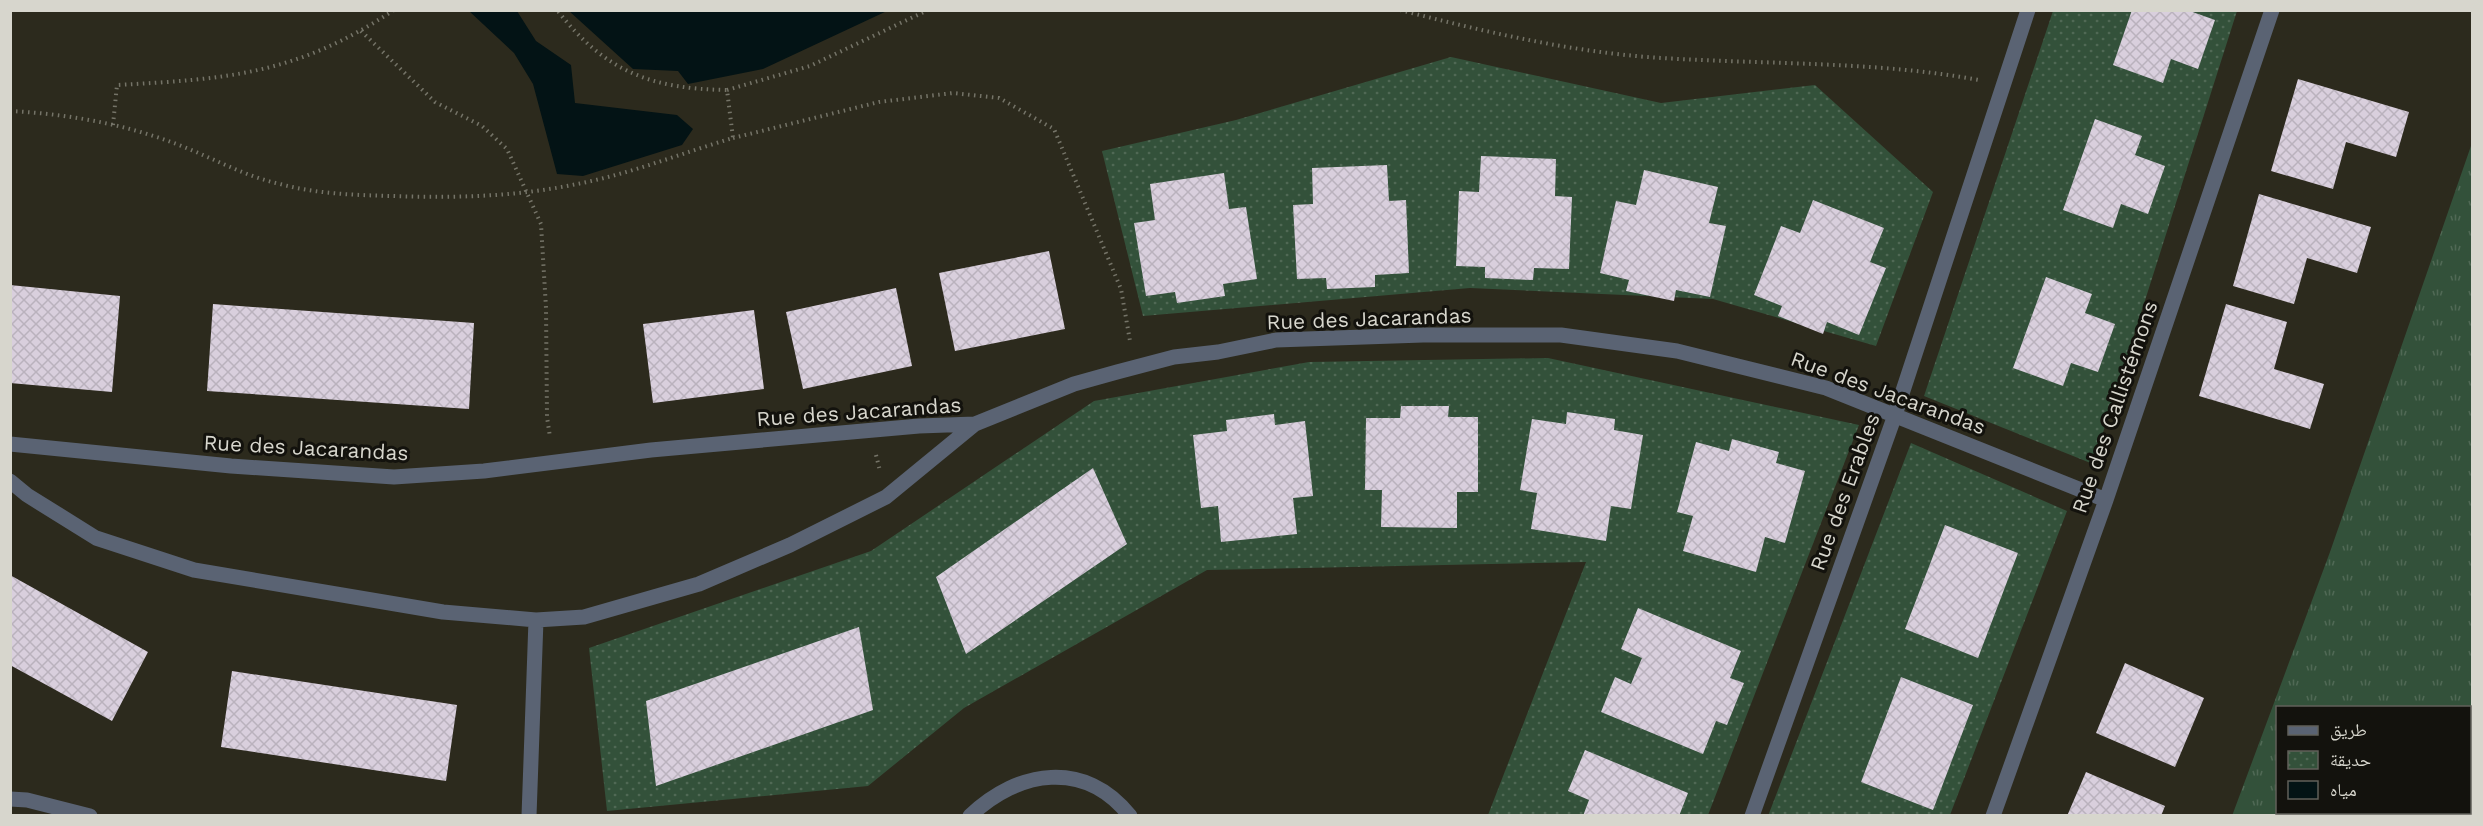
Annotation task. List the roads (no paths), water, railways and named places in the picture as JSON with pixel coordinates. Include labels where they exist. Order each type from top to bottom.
[{"type":"street","name":"Rue des Erables","points":[[1752,816],[1895,415],[2028,10]]},
{"type":"street","name":"Rue des Callistémons","points":[[1993,816],[2106,500],[2272,10]]},
{"type":"street","name":"Rue des Jacarandas","points":[[10,444],[231,466],[394,477],[870,430],[975,424],[1074,384],[1174,357],[1218,352],[1276,340],[1423,335],[1561,335],[1632,343],[1764,371],[1826,388],[2106,500]]},
{"type":"street","points":[[10,482],[96,538],[194,570],[443,612],[536,620],[584,617],[699,584],[790,545],[886,497],[975,424]]},
{"type":"street","points":[[529,816],[536,620]]},
{"type":"street","points":[[970,816],[988,798],[1006,789],[1052,777],[1081,778],[1104,790],[1130,816]]},
{"type":"street","points":[[10,799],[27,800],[90,816]]},
{"type":"water","points":[[469,11],[517,11],[536,41],[571,65],[575,103],[677,115],[693,129],[682,145],[583,176],[557,174],[533,84],[514,53]]},
{"type":"water","points":[[569,11],[887,11],[763,69],[688,84],[678,71],[633,69]]},
{"type":"water","points":[[2472,756],[2472,815],[2388,815],[2471,814]]}]
